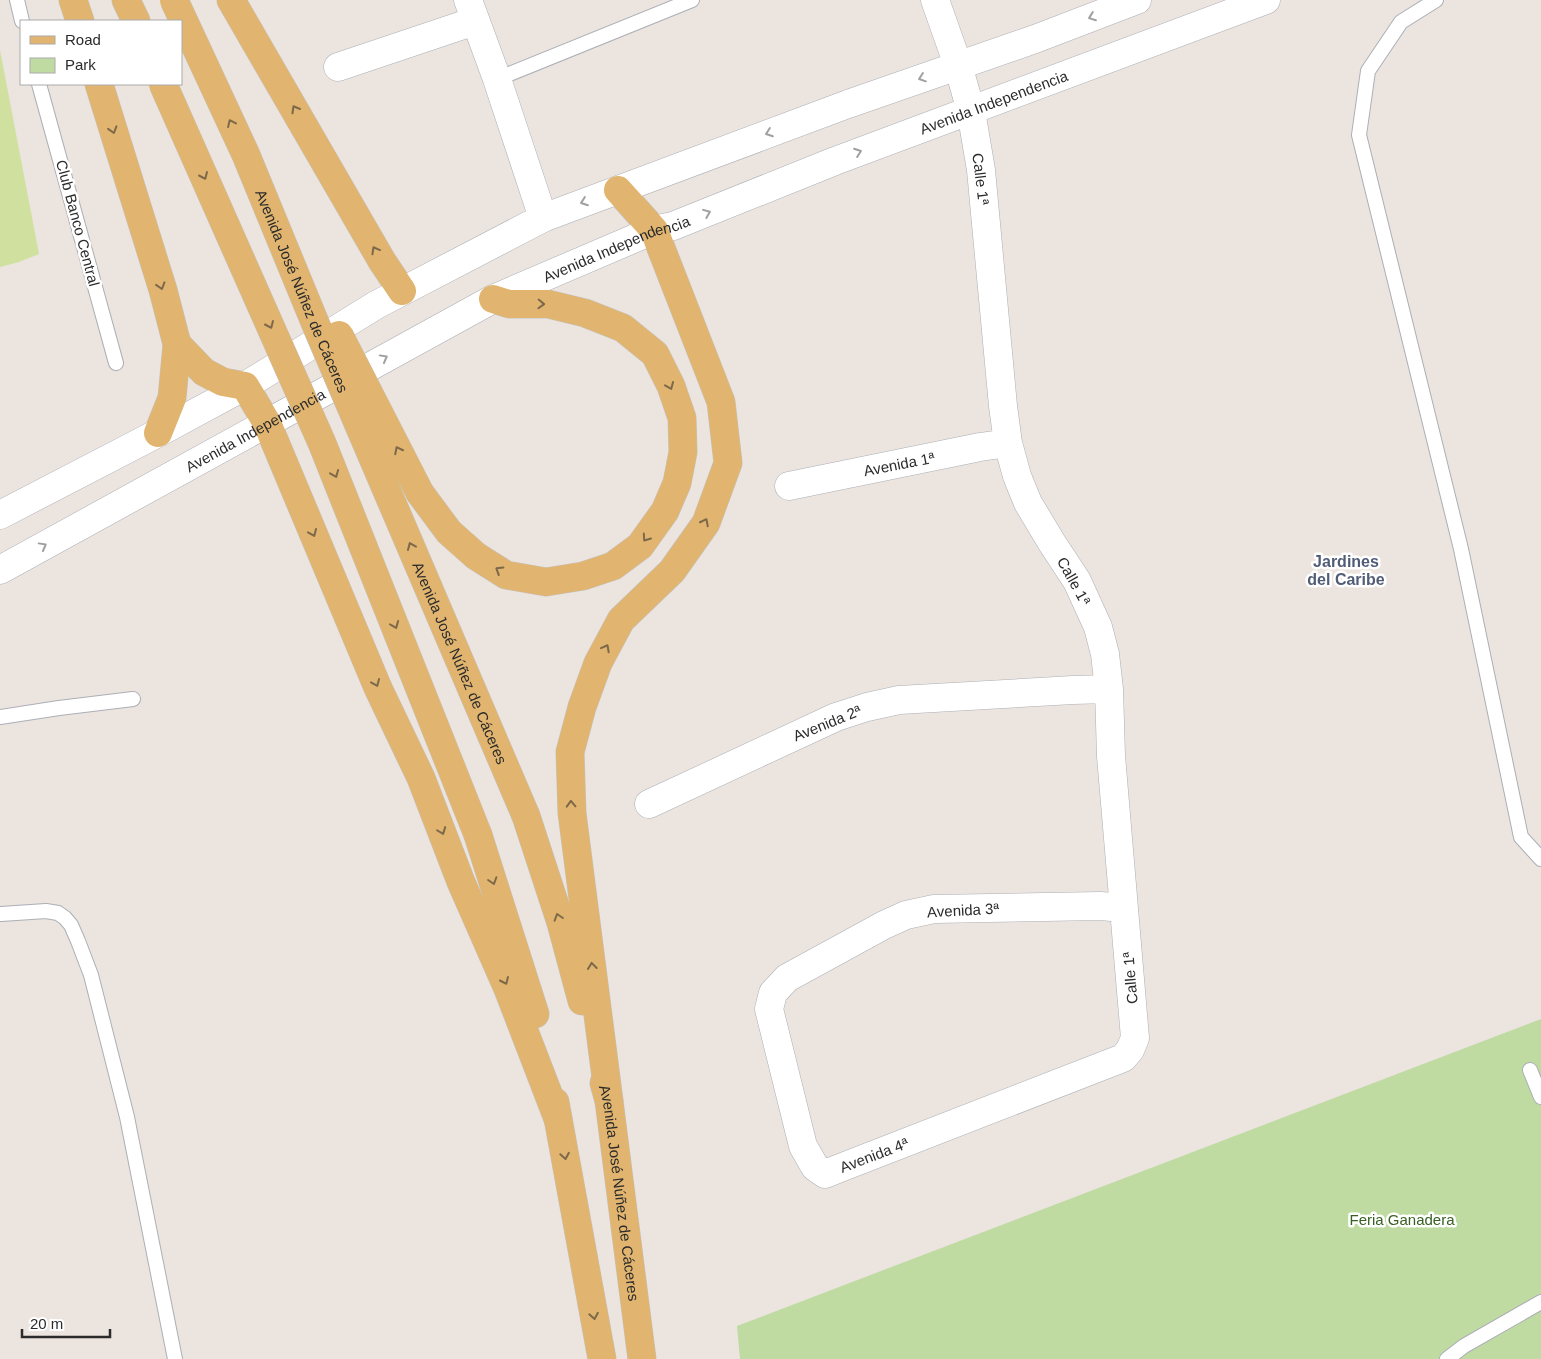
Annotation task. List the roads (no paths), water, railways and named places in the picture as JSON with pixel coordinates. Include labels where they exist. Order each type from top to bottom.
[{"type":"main road","points":[[73,0],[80,20]]},
{"type":"main road","points":[[126,0],[136,20]]},
{"type":"main road","name":"Avenida José Núñez de Cáceres","points":[[174,0],[246,155],[316,325],[526,816],[560,923],[609,1101],[642,1359]]},
{"type":"main road","points":[[231,0],[382,261],[402,291]]},
{"type":"main road","points":[[99,85],[163,290],[177,344],[172,398],[158,433]]},
{"type":"main road","points":[[163,85],[322,443],[478,834],[548,1054],[602,1359]]},
{"type":"main road","points":[[246,155],[420,494],[449,532],[476,556],[506,575],[546,582],[583,576],[613,566],[640,546],[665,511],[677,483],[683,452],[682,418],[671,386],[655,354],[623,328],[585,313],[548,304],[509,304],[493,299]]},
{"type":"main road","points":[[609,1101],[572,813],[570,752],[582,707],[598,663],[621,620],[672,571],[706,523],[728,463],[721,402],[654,230],[618,190]]},
{"type":"main road","points":[[177,344],[204,372],[223,382],[245,386],[268,423],[378,688],[421,778],[461,882],[508,989],[558,1119]]},
{"type":"street","name":"Calle 1ª","points":[[935,0],[958,65],[971,110],[981,170],[1008,443],[1017,476],[1028,503],[1077,581],[1098,627],[1105,654],[1109,689],[1111,756],[1135,1038],[1130,1050],[1123,1058]]},
{"type":"street","points":[[0,515],[245,386],[376,305],[543,218],[839,107],[1035,39],[1137,0]]},
{"type":"street","name":"Avenida Independencia","points":[[0,570],[493,299],[654,230],[673,226],[836,161],[1266,0]]},
{"type":"street","points":[[338,67],[471,10],[497,79],[543,218]]},
{"type":"street","name":"Avenida 1ª","points":[[790,486],[1008,443]]},
{"type":"street","name":"Avenida 2ª","points":[[649,804],[836,717],[867,707],[899,700],[1109,689]]},
{"type":"street","name":"Avenida 3ª","points":[[787,978],[884,925],[906,915],[934,909],[1100,906],[1124,908]]},
{"type":"street","name":"Avenida 4ª","points":[[787,978],[773,993],[770,1009],[803,1146],[814,1167],[825,1174],[1123,1058]]},
{"type":"lane","points":[[17,0],[22,20]]},
{"type":"lane","points":[[497,79],[692,0]]},
{"type":"lane","points":[[1436,0],[1401,22],[1368,71],[1359,135],[1462,549],[1521,837],[1541,859]]},
{"type":"lane","name":"Club Banco Central","points":[[39,85],[116,363]]},
{"type":"lane","points":[[0,717],[133,699]]},
{"type":"lane","points":[[0,913],[46,911],[58,913],[66,918],[78,941],[90,975],[127,1117],[176,1359]]},
{"type":"lane","points":[[1530,1070],[1541,1098]]},
{"type":"lane","points":[[1447,1359],[1464,1346],[1541,1302]]},
{"type":"district","name":"Jardines del Caribe","points":[[1346,570]]},
{"type":"park label","name":"Feria Ganadera","points":[[1402,1219]]}]
